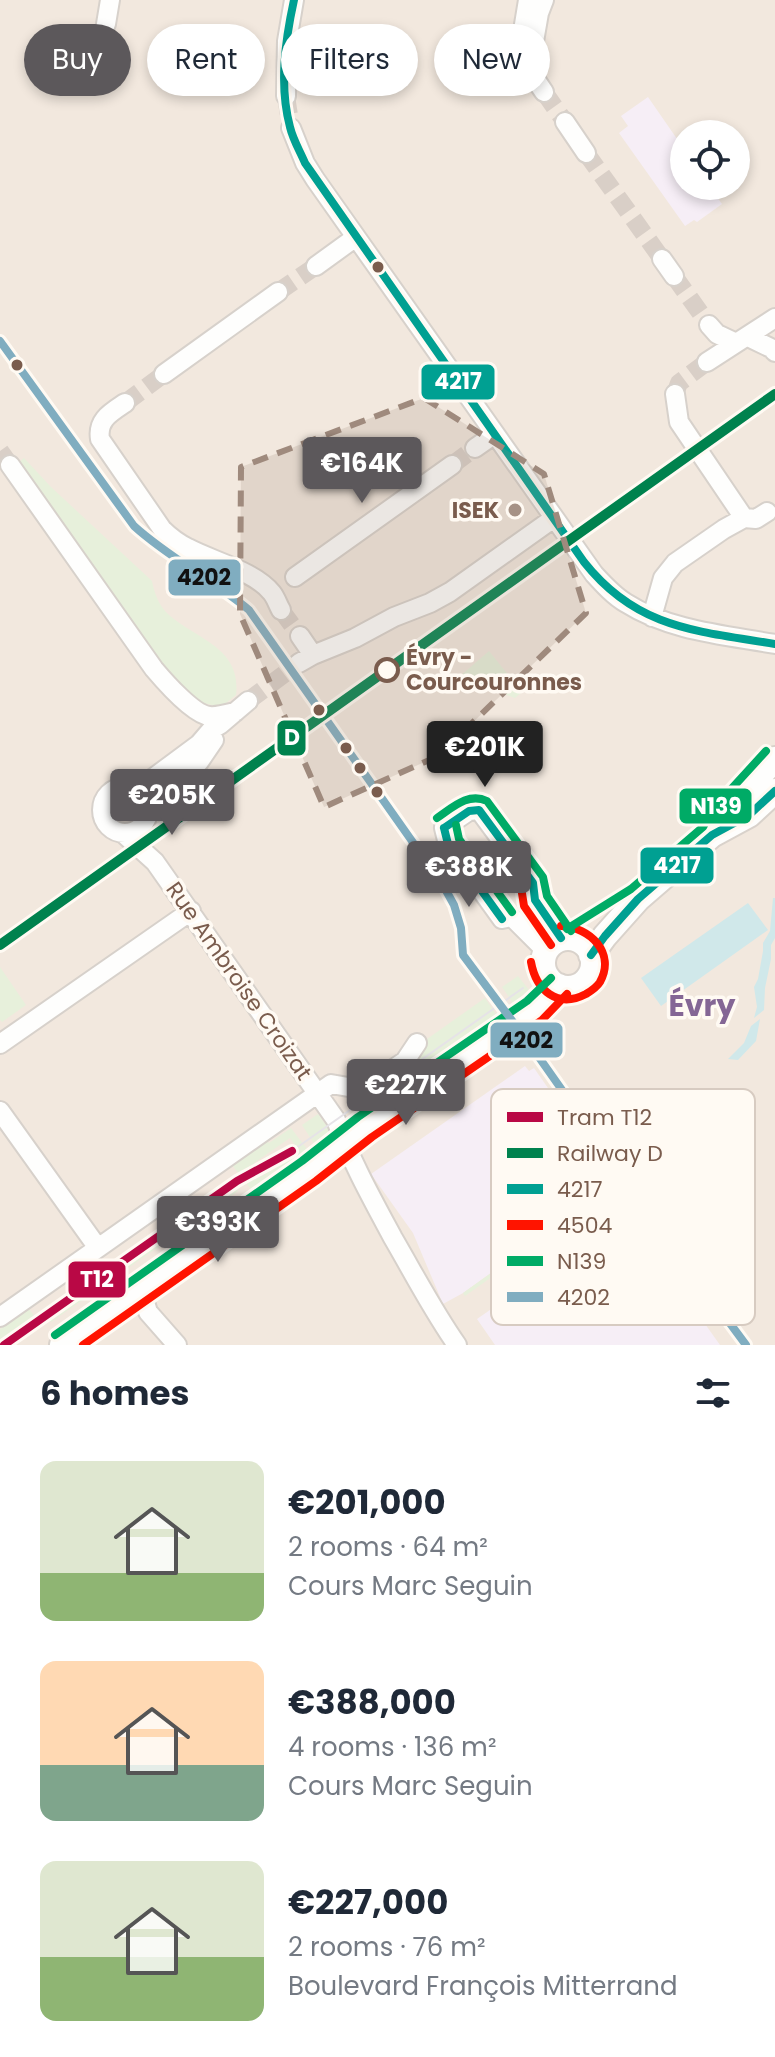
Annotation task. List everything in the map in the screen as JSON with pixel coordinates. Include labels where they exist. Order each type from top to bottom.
[{"type":"main road","points":[[712,835],[722,817],[775,759]]},
{"type":"main road","points":[[568,946],[592,969],[589,977],[567,988],[552,982],[543,961],[568,946],[605,936],[638,899],[712,835],[749,815],[775,791]]},
{"type":"main road","points":[[62,1345],[309,1171],[440,1074],[535,1010],[559,986]]},
{"type":"street","points":[[106,24],[110,0]]},
{"type":"street","points":[[290,24],[294,0]]},
{"type":"street","points":[[524,24],[528,0]]},
{"type":"street","points":[[537,24],[544,0]]},
{"type":"street","points":[[565,122],[586,153]]},
{"type":"street","points":[[291,128],[305,163],[594,574],[618,598],[652,617],[702,631],[775,644]]},
{"type":"street","points":[[316,266],[356,237]]},
{"type":"street","points":[[662,259],[674,276]]},
{"type":"street","points":[[164,374],[278,292]]},
{"type":"street","points":[[707,362],[775,318]]},
{"type":"street","points":[[709,325],[717,334],[774,343]]},
{"type":"street","points":[[675,394],[679,422],[744,518]]},
{"type":"street","points":[[125,403],[102,422],[100,439],[162,529],[188,549],[262,584],[284,585],[452,465]]},
{"type":"street","points":[[475,448],[495,434]]},
{"type":"street","points":[[10,465],[154,669],[199,722],[206,744]]},
{"type":"street","points":[[652,617],[663,578],[675,563],[724,529],[744,518],[756,519],[767,512]]},
{"type":"street","points":[[300,636],[306,659],[355,638],[440,598],[554,518]]},
{"type":"street","points":[[281,610],[284,585]]},
{"type":"street","points":[[143,804],[127,787],[117,788],[107,794],[102,804],[102,817],[117,832],[136,830],[143,804],[190,769],[206,744],[235,712],[212,717],[204,715],[180,697]]},
{"type":"street","name":"Rue Ambroise Croizat","points":[[143,804],[155,862]]},
{"type":"street","points":[[535,900],[512,917],[502,919],[448,844],[444,828],[469,811],[479,810],[533,883],[535,900],[568,946]]},
{"type":"street","name":"Rue Ambroise Croizat","points":[[123,833],[155,862],[336,1120],[366,1189],[457,1345]]},
{"type":"street","points":[[0,1044],[191,911]]},
{"type":"street","points":[[512,917],[568,946]]},
{"type":"street","points":[[0,1317],[331,1084],[367,1087],[405,1061],[417,1043]]},
{"type":"street","points":[[0,1111],[98,1248]]},
{"type":"street","points":[[141,1289],[148,1312],[177,1345]]},
{"type":"highlighted area","points":[[424,398],[544,474],[586,613],[438,756],[324,807],[240,614],[241,467]]},
{"type":"shaded area","points":[[0,0],[775,0],[775,1345],[0,1345]]},
{"type":"shaded area","points":[[648,97],[670,129],[670,200],[719,200],[722,204],[697,222],[694,220],[685,226],[619,133],[628,126],[621,116]]},
{"type":"shaded area","points":[[525,1066],[529,1071],[534,1068],[549,1089],[492,1089]]},
{"type":"shaded area","points":[[491,1090],[491,1273],[443,1304],[413,1233],[371,1174]]},
{"type":"shaded area","points":[[491,1309],[491,1325],[706,1325],[720,1345],[495,1345],[477,1319]]},
{"type":"green space","points":[[24,458],[152,581],[157,599],[168,614],[224,655],[236,679],[236,695],[221,707],[199,702],[180,687],[157,661],[19,462]]},
{"type":"green space","points":[[489,651],[522,692],[515,698],[459,677]]},
{"type":"green space","points":[[0,967],[26,1005],[2,1022],[0,1020]]},
{"type":"green space","points":[[518,976],[529,990],[519,998],[524,1005],[518,1010],[502,987]]},
{"type":"green space","points":[[485,998],[501,1022],[446,1063],[424,1069],[360,1113],[353,1102],[413,1060],[420,1044]]},
{"type":"green space","points":[[318,1114],[331,1132],[317,1148],[302,1125]]},
{"type":"green space","points":[[291,1128],[310,1153],[253,1192],[232,1165],[267,1141],[269,1143]],"holes":[[[290,1138],[299,1151],[262,1176],[254,1163]]]},
{"type":"green space","points":[[231,1182],[238,1191],[51,1322],[45,1313]]},
{"type":"green space","points":[[491,1273],[491,1278],[465,1296],[463,1293]]},
{"type":"green space","points":[[29,1309],[35,1317],[0,1342],[0,1329]]},
{"type":"water","points":[[773,898],[775,938],[771,945],[764,1010],[754,1018],[757,1007],[754,987],[763,943],[770,931]]},
{"type":"water","points":[[748,903],[768,930],[661,1006],[641,978]]},
{"type":"water","points":[[760,1019],[756,1041],[738,1060],[728,1059],[744,1043],[751,1026]]},
{"type":"tunnel","points":[[286,96],[291,128]]},
{"type":"tunnel","points":[[547,96],[565,122]]},
{"type":"tunnel","points":[[586,153],[662,259]]},
{"type":"tunnel","points":[[278,292],[316,266]]},
{"type":"tunnel","points":[[674,276],[709,325]]},
{"type":"tunnel","points":[[675,394],[679,383],[707,362]]},
{"type":"tunnel","points":[[125,403],[164,374]]},
{"type":"tunnel","points":[[452,465],[475,448]]},
{"type":"tunnel","points":[[0,451],[10,465]]},
{"type":"tunnel","points":[[281,610],[300,636]]},
{"type":"tunnel","points":[[248,701],[299,663]]},
{"type":"tram line","points":[[292,1151],[523,988]]},
{"type":"tram line","name":"T12","points":[[4,1345],[237,1181],[292,1151]]},
{"type":"rail line","name":"D","points":[[0,945],[775,394]]},
{"type":"transit line","name":"4217","points":[[294,0],[286,47],[285,96],[291,132],[305,163],[584,562],[604,584],[647,614],[694,630],[775,644]]},
{"type":"transit line","name":"4202","points":[[0,341],[134,526],[249,610],[443,885],[454,905],[461,928],[463,955],[561,1089]]},
{"type":"transit line","name":"N139","points":[[567,929],[631,889],[703,827],[713,809],[766,751]]},
{"type":"transit line","name":"4217","points":[[591,955],[638,899],[712,835],[749,815],[775,791]]},
{"type":"transit line","name":"N139","points":[[437,818],[467,800],[487,801],[543,877],[547,896],[571,931]]},
{"type":"transit line","name":"4217","points":[[444,828],[469,811],[479,810],[533,883],[535,900],[561,938]]},
{"type":"transit line","name":"N139","points":[[456,825],[459,839],[512,912]]},
{"type":"transit line","name":"4217","points":[[444,828],[448,844],[502,919]]},
{"type":"transit line","name":"4504","points":[[496,852],[521,887],[524,906],[551,945]]},
{"type":"transit line","name":"4504","points":[[531,962],[543,988],[557,998],[576,998],[599,984],[605,961],[597,944],[582,931],[561,926]]},
{"type":"transit line","name":"N139","points":[[55,1335],[302,1161],[358,1117],[527,1001],[551,978]]},
{"type":"transit line","name":"4504","points":[[83,1345],[316,1181],[372,1137],[542,1020],[567,994]]},
{"type":"transit line","name":"4202","points":[[731,1325],[746,1345]]},
{"type":"place","name":"ISEK","points":[[515,510]]},
{"type":"place","name":"Évry - Courcouronnes","points":[[387,670]]},
{"type":"district","name":"Évry","points":[[702,1005]]}]
